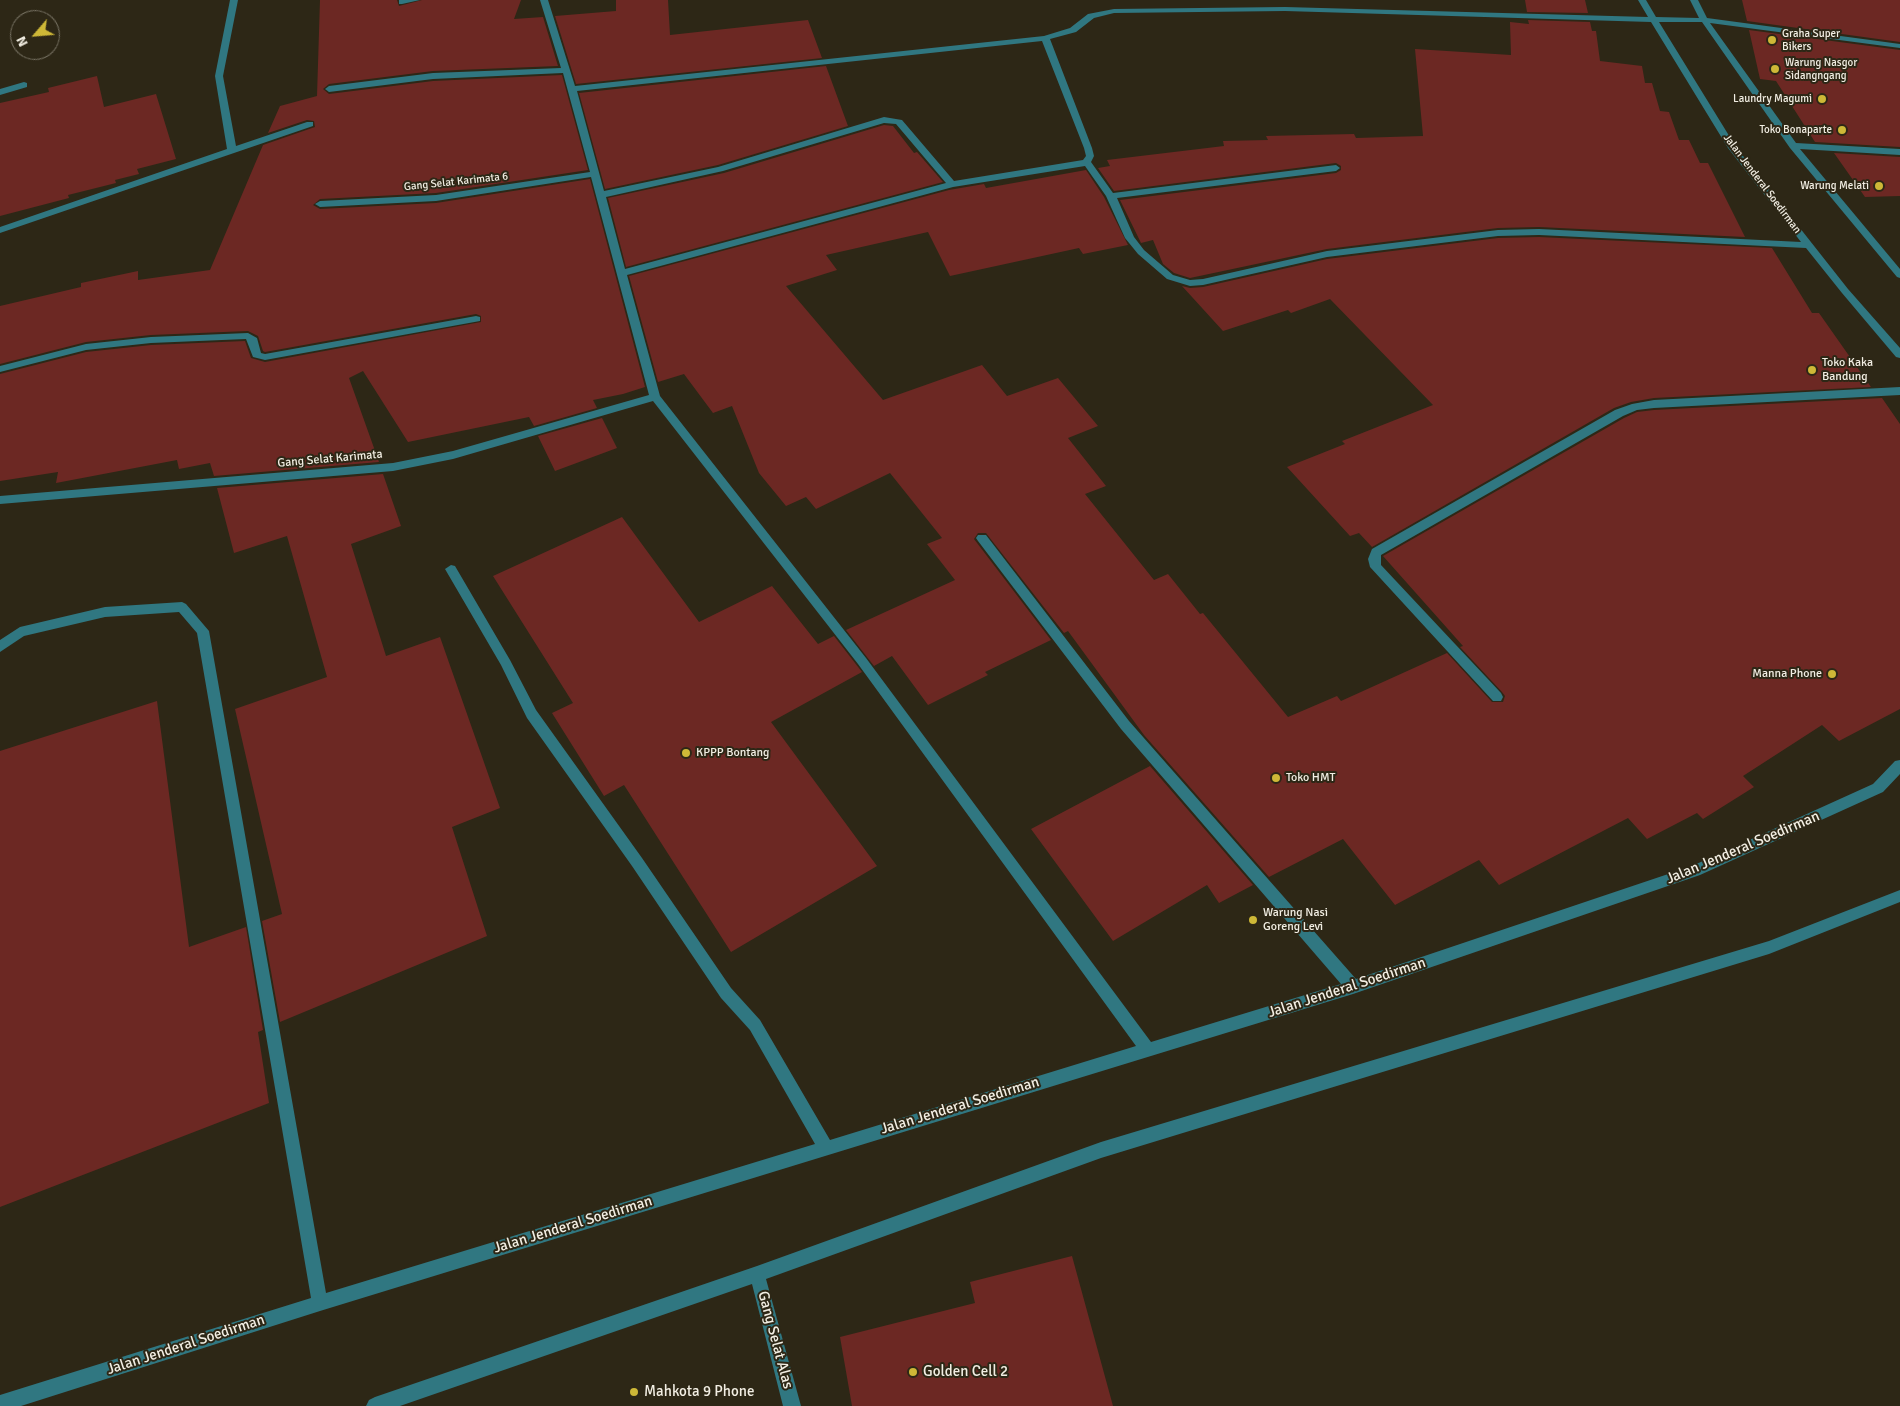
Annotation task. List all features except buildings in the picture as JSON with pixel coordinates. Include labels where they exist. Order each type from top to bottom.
[{"type":"street","points":[[232,151],[219,76],[234,0]]},
{"type":"street","points":[[402,2],[416,0]]},
{"type":"street","points":[[544,0],[572,89],[655,397],[862,661],[1147,1049]]},
{"type":"street","name":"Jalan Jenderal Soedirman","points":[[1642,0],[1732,148],[1900,355]]},
{"type":"street","points":[[1694,0],[1704,20],[1793,146],[1900,275]]},
{"type":"street","points":[[572,89],[1045,38],[1073,30],[1091,16],[1114,10],[1295,10],[1486,14],[1551,18],[1704,20],[1900,46]]},
{"type":"street","points":[[622,273],[952,184],[1074,166],[1087,162],[1090,156],[1088,148],[1045,38]]},
{"type":"street","points":[[329,89],[433,76],[566,70]]},
{"type":"street","points":[[0,92],[24,85]]},
{"type":"street","points":[[600,195],[720,169],[884,120],[899,122],[952,184]]},
{"type":"street","points":[[0,230],[310,124]]},
{"type":"street","points":[[1793,146],[1900,152]]},
{"type":"street","points":[[1087,162],[1111,196],[1130,238],[1141,252],[1170,277],[1190,283],[1203,282],[1327,254],[1498,233],[1539,232],[1809,245]]},
{"type":"street","points":[[1111,196],[1336,168]]},
{"type":"street","name":"Gang Selat Karimata 6","points":[[320,204],[436,198],[595,174]]},
{"type":"street","points":[[0,369],[86,348],[151,340],[248,336],[253,340],[257,355],[265,357],[476,319]]},
{"type":"street","points":[[1497,697],[1376,568],[1374,559],[1376,552],[1620,413],[1636,407],[1654,404],[1900,391]]},
{"type":"street","name":"Gang Selat Karimata","points":[[0,500],[393,467],[453,455],[655,397]]},
{"type":"street","points":[[982,538],[1125,725],[1353,987]]},
{"type":"street","points":[[451,569],[506,663],[531,714],[637,862],[712,973],[755,1025],[826,1148]]},
{"type":"street","points":[[0,647],[20,632],[105,612],[182,607],[203,632],[320,1303]]},
{"type":"street","name":"Jalan Jenderal Soedirman","points":[[0,1404],[320,1303],[1353,987],[1695,871],[1878,788],[1900,765]]},
{"type":"street","points":[[375,1406],[758,1274],[1101,1150],[1768,947],[1900,896]]},
{"type":"street","name":"Gang Selat Alas","points":[[758,1274],[792,1406]]},
{"type":"place","name":"Graha Super Bikers","points":[[1772,40]]},
{"type":"place","name":"Warung Nasgor Sidangngang","points":[[1775,69]]},
{"type":"place","name":"Laundry Magumi","points":[[1822,99]]},
{"type":"place","name":"Toko Bonaparte","points":[[1842,130]]},
{"type":"place","name":"Warung Melati","points":[[1879,186]]},
{"type":"place","name":"Toko Kaka Bandung","points":[[1812,370]]},
{"type":"place","name":"Manna Phone","points":[[1832,674]]},
{"type":"place","name":"KPPP Bontang","points":[[686,753]]},
{"type":"place","name":"Toko HMT","points":[[1276,778]]},
{"type":"place","name":"Warung Nasi Goreng Levi","points":[[1253,920]]},
{"type":"place","name":"Golden Cell 2","points":[[913,1372]]},
{"type":"place","name":"Mahkota 9 Phone","points":[[634,1392]]}]
